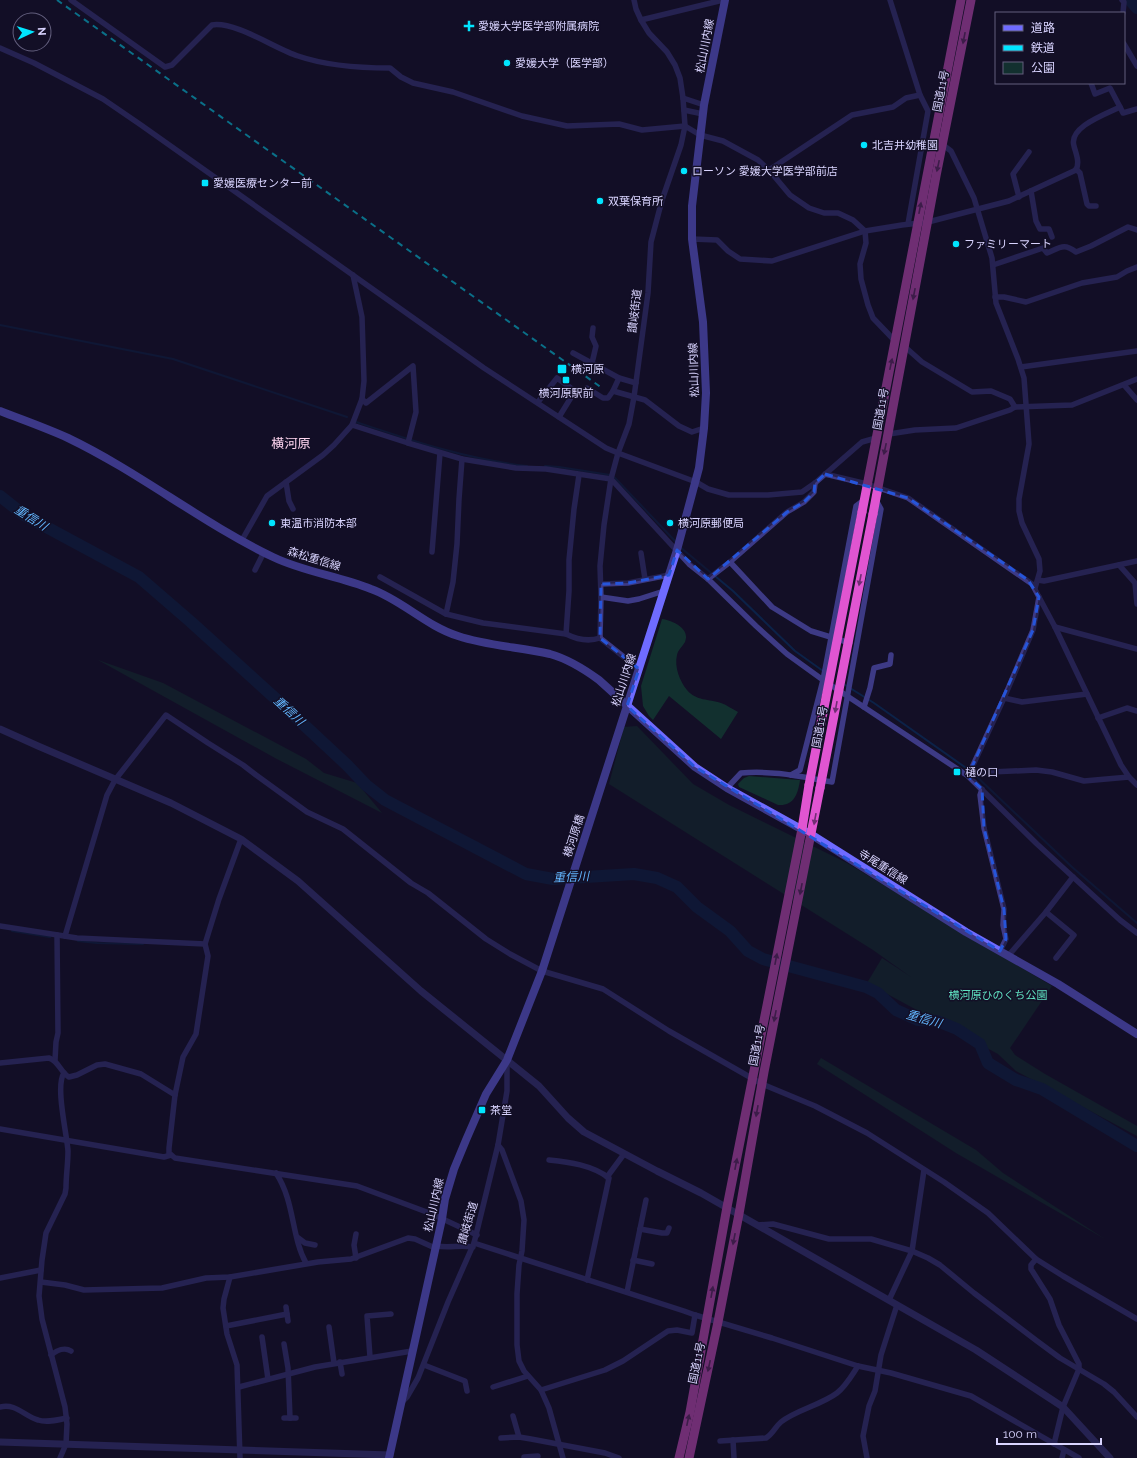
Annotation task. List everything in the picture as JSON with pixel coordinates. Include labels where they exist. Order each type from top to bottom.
[{"type":"highway","name":"国道11号","points":[[689,1458],[718,1322],[764,1072],[812,835],[889,434],[913,224],[960,0]]},
{"type":"highway","name":"国道11号","points":[[679,1458],[690,1412],[876,438],[900,344],[928,222],[971,0]]},
{"type":"main road","name":"松山川内線","points":[[619,730],[677,550],[700,468],[706,393],[705,355],[692,240],[692,206],[703,109],[724,0]]},
{"type":"main road","name":"森松重信線","points":[[0,411],[75,442],[102,456],[242,540],[290,564],[371,589],[398,602],[424,620],[458,636],[545,653],[564,659],[586,670],[627,706]]},
{"type":"main road","name":"寺尾重信線","points":[[627,706],[695,767],[727,788],[802,829],[966,932],[1058,984],[1137,1034]]},
{"type":"main road","name":"横河原橋","points":[[542,971],[619,730]]},
{"type":"main road","name":"松山川内線","points":[[389,1457],[436,1247],[445,1199],[454,1169],[486,1094],[507,1060],[542,971]]},
{"type":"street","points":[[71,0],[165,67],[172,65],[212,25],[218,24],[245,32],[298,56],[323,62],[367,68],[390,68],[401,77],[412,83],[453,92],[522,116],[567,126],[619,124],[642,130],[684,126],[700,135],[723,141],[758,160],[769,170],[790,195],[809,208],[824,213],[838,213],[853,220],[865,231],[866,243],[860,264],[861,279],[866,299],[873,318],[900,344],[922,362],[972,392],[992,391],[1010,399],[1015,407]]},
{"type":"street","name":"讃岐街道","points":[[600,638],[600,566],[604,525],[612,477],[618,453],[629,424],[634,398],[648,293],[651,242],[662,200],[681,145],[684,126],[683,98],[680,78],[675,65],[667,52],[650,33],[641,20],[634,0]]},
{"type":"street","points":[[641,20],[724,0]]},
{"type":"street","points":[[890,0],[920,95],[928,111],[913,224]]},
{"type":"street","points":[[1122,0],[1124,2],[1123,12]]},
{"type":"street","points":[[1125,46],[1137,66]]},
{"type":"street","points":[[0,48],[34,63],[102,99],[484,368],[606,448],[696,482],[708,489],[729,495],[768,495],[802,492],[815,483],[862,442],[876,438]]},
{"type":"street","points":[[1091,84],[1095,94],[1110,88],[1123,112],[1137,109]]},
{"type":"street","points":[[769,170],[852,115],[892,107],[906,98],[920,95]]},
{"type":"street","points":[[683,98],[703,109]]},
{"type":"street","points":[[692,240],[717,240],[728,251],[740,259],[772,261],[865,231],[928,222],[1009,202],[1076,169],[1078,166],[1077,155],[1073,144],[1076,133],[1082,127],[1120,107]]},
{"type":"street","points":[[684,110],[703,109]]},
{"type":"street","points":[[943,145],[951,151],[974,198],[992,258],[996,303],[1021,367],[1025,389],[1029,444],[1019,499],[1019,511],[1022,523],[1039,559],[1040,571],[1035,588]]},
{"type":"street","points":[[1019,197],[1014,174],[1029,152]]},
{"type":"street","points":[[1076,169],[1080,173],[1087,204],[1089,206],[1096,206]]},
{"type":"street","points":[[1031,191],[1038,225],[1040,229],[1049,229],[1052,237]]},
{"type":"street","points":[[993,265],[1044,248],[1047,253],[1064,246],[1068,246],[1076,252],[1091,246],[1128,226],[1137,230]]},
{"type":"street","points":[[995,298],[1004,297],[1026,302],[1082,283],[1117,277],[1137,267]]},
{"type":"street","points":[[242,540],[267,496],[334,445],[352,425],[362,399],[364,381],[363,334],[360,303],[353,275]]},
{"type":"street","points":[[592,364],[596,346],[592,337],[593,328]]},
{"type":"street","points":[[1021,367],[1137,351]]},
{"type":"street","points":[[572,353],[619,378],[636,383]]},
{"type":"street","points":[[362,399],[366,403],[413,366],[416,412],[408,441]]},
{"type":"street","points":[[538,402],[557,378],[579,393],[583,392],[587,388],[603,398],[608,398],[619,378]]},
{"type":"street","points":[[889,434],[915,430],[956,428],[1015,407],[1072,405],[1137,379]]},
{"type":"street","points":[[1124,385],[1137,400]]},
{"type":"street","points":[[559,417],[575,391]]},
{"type":"street","points":[[613,391],[645,400],[679,426],[692,432],[704,428]]},
{"type":"street","points":[[352,425],[408,441],[462,459],[516,468],[546,469],[579,475],[612,477],[689,564],[708,579],[756,626],[788,654],[823,680],[968,776],[1073,877],[1137,934]]},
{"type":"street","points":[[432,552],[440,452]]},
{"type":"street","points":[[446,614],[453,582],[457,544],[462,459]]},
{"type":"street","points":[[825,474],[878,487],[908,498],[1028,580],[1035,588],[1055,627],[1121,765],[1129,777],[1137,785]]},
{"type":"street","points":[[566,634],[574,510],[579,475]]},
{"type":"street","points":[[286,482],[288,497],[293,509]]},
{"type":"street","points":[[708,579],[730,562],[787,512],[804,502],[814,492],[815,483]]},
{"type":"street","points":[[727,788],[742,773],[773,772],[832,782],[880,509],[876,499]]},
{"type":"street","points":[[791,775],[800,770],[823,680],[856,506],[864,500]]},
{"type":"street","points":[[255,570],[264,552]]},
{"type":"street","points":[[641,553],[645,579]]},
{"type":"street","points":[[1038,580],[1044,581],[1137,561]]},
{"type":"street","points":[[730,562],[772,607],[811,631],[856,645]]},
{"type":"street","points":[[1119,565],[1135,583],[1137,604]]},
{"type":"street","points":[[601,584],[628,583],[669,575]]},
{"type":"street","points":[[380,577],[446,614],[483,623],[566,634],[574,638],[591,641],[600,638],[639,668]]},
{"type":"street","points":[[601,598],[628,601],[664,591]]},
{"type":"street","points":[[968,776],[1033,630],[1039,597]]},
{"type":"street","points":[[1055,627],[1137,649]]},
{"type":"street","points":[[864,706],[870,688],[874,668],[890,664],[891,655]]},
{"type":"street","points":[[1004,698],[1022,702],[1087,694]]},
{"type":"street","points":[[1098,718],[1127,708],[1137,710]]},
{"type":"street","points":[[65,936],[108,795],[115,780],[166,715],[208,744],[243,765],[307,812],[343,829],[411,883],[428,893],[486,939],[510,954],[542,971],[602,990],[669,1031],[762,1084],[847,1121],[988,1213],[1036,1259],[1137,1319]]},
{"type":"street","points":[[0,728],[115,780],[171,803],[241,839],[298,881],[421,991],[539,1086],[580,1128],[624,1154],[728,1207],[976,1350],[1063,1406],[1110,1458]]},
{"type":"street","points":[[968,776],[991,772],[1036,770],[1084,781],[1129,777]]},
{"type":"street","points":[[982,790],[980,795],[984,828],[1004,909],[1006,939],[1000,951]]},
{"type":"street","points":[[171,1155],[169,1148],[175,1096],[183,1056],[196,1034],[208,956],[205,944],[219,899],[241,839]]},
{"type":"street","points":[[1008,956],[1046,912],[1073,877]]},
{"type":"street","points":[[1046,912],[1074,935],[1056,958]]},
{"type":"street","points":[[0,926],[90,939],[205,944]]},
{"type":"street","points":[[58,935],[59,1025],[55,1060],[64,1073],[69,1077],[73,1077],[97,1065],[105,1064],[141,1074],[175,1096]]},
{"type":"street","points":[[0,1063],[46,1058],[55,1060]]},
{"type":"street","name":"讃岐街道","points":[[402,1403],[413,1389],[424,1365],[455,1284],[474,1245],[498,1145],[507,1091],[507,1060]]},
{"type":"street","points":[[60,1458],[66,1444],[68,1429],[65,1407],[41,1312],[40,1296],[41,1270],[46,1233],[66,1188],[68,1155],[63,1115],[61,1081],[64,1073]]},
{"type":"street","points":[[0,1129],[164,1156],[171,1155],[176,1158],[357,1186],[442,1219],[476,1235]]},
{"type":"street","points":[[498,1145],[502,1150],[521,1201],[524,1220],[517,1294],[519,1361],[524,1372],[541,1390],[549,1408],[563,1458]]},
{"type":"street","points":[[607,1176],[624,1154]]},
{"type":"street","points":[[549,1160],[578,1164],[598,1171],[609,1178],[587,1280]]},
{"type":"street","points":[[889,1300],[912,1251],[924,1170]]},
{"type":"street","points":[[276,1173],[290,1203],[297,1237],[307,1263]]},
{"type":"street","points":[[627,1292],[640,1229],[644,1199],[652,1203]]},
{"type":"street","points":[[757,1225],[774,1224],[830,1239],[871,1239],[912,1251],[928,1258],[940,1265],[1037,1341],[1109,1388],[1137,1417]]},
{"type":"street","points":[[640,1229],[667,1233],[669,1228]]},
{"type":"street","points":[[356,1234],[354,1245],[356,1258]]},
{"type":"street","points":[[297,1237],[305,1243],[315,1244]]},
{"type":"street","points":[[41,1282],[65,1285],[84,1290],[155,1289],[206,1278],[230,1277],[307,1263],[356,1258],[374,1249],[408,1238],[415,1238],[436,1247],[445,1248],[459,1245],[474,1245],[520,1258],[858,1366],[878,1370],[971,1396],[986,1403],[1079,1458]]},
{"type":"street","points":[[1036,1259],[1031,1265],[1030,1269],[1050,1299],[1059,1324],[1078,1359],[1079,1369],[1063,1406],[1054,1444]]},
{"type":"street","points":[[633,1260],[652,1264]]},
{"type":"street","points":[[0,1278],[41,1270]]},
{"type":"street","points":[[230,1277],[224,1304],[226,1326],[236,1359],[239,1387],[240,1458]]},
{"type":"street","points":[[867,1458],[863,1436],[869,1406],[875,1391],[881,1355],[897,1305]]},
{"type":"street","points":[[226,1326],[288,1318],[286,1307]]},
{"type":"street","points":[[370,1357],[367,1316],[391,1314]]},
{"type":"street","points":[[541,1390],[605,1370],[623,1361],[668,1331],[677,1330],[692,1334],[695,1315]]},
{"type":"street","points":[[329,1327],[334,1363]]},
{"type":"street","points":[[262,1337],[268,1379]]},
{"type":"street","points":[[284,1344],[288,1374],[290,1418]]},
{"type":"street","points":[[51,1355],[54,1352],[64,1349],[68,1349],[71,1352]]},
{"type":"street","points":[[239,1387],[334,1363],[412,1352]]},
{"type":"street","points":[[340,1362],[342,1374]]},
{"type":"street","points":[[424,1365],[465,1381],[467,1391]]},
{"type":"street","points":[[720,1441],[766,1438],[771,1435],[780,1422],[827,1399],[837,1392],[843,1387],[858,1366]]},
{"type":"street","points":[[493,1387],[528,1376]]},
{"type":"street","points":[[500,1377],[502,1384]]},
{"type":"street","points":[[0,1407],[12,1406],[27,1416],[40,1421],[66,1418]]},
{"type":"street","points":[[513,1416],[519,1437]]},
{"type":"street","points":[[501,1438],[519,1437],[600,1452],[618,1458]]},
{"type":"street","points":[[733,1440],[734,1458]]},
{"type":"street","points":[[0,1442],[240,1450],[282,1455],[389,1457]]},
{"type":"street","points":[[1062,1458],[1064,1450]]},
{"type":"street","points":[[524,1457],[533,1457]]},
{"type":"highlighted area","points":[[825,474],[908,498],[1028,580],[1039,597],[1033,630],[968,776],[982,789],[984,828],[1004,909],[1006,939],[1000,951],[695,767],[627,706],[639,669],[600,638],[601,584],[628,583],[669,575],[677,550],[708,579],[787,512],[804,502],[814,492],[815,483]]},
{"type":"green space","points":[[662,619],[671,621],[680,626],[685,633],[685,642],[679,650],[676,664],[680,679],[687,690],[694,696],[721,703],[738,712],[721,739],[669,696],[653,720],[643,706],[641,686]]},
{"type":"green space","points":[[98,660],[163,683],[306,759],[324,773],[357,783],[382,813],[275,758]]},
{"type":"green space","name":"横河原ひのくち公園","points":[[637,726],[693,784],[729,805],[847,863],[1052,986],[1010,1048],[1015,1055],[1045,1074],[1137,1126],[1137,1136],[1016,1071],[998,1054],[867,983],[882,958],[911,977],[873,950],[609,784],[624,727]]},
{"type":"green space","points":[[749,776],[800,780],[798,790],[794,798],[788,803],[778,805],[739,787],[738,784],[744,778]]},
{"type":"green space","points":[[821,1058],[976,1150],[1003,1173],[1105,1239],[956,1153],[817,1064]]},
{"type":"waterway","points":[[1130,0],[1137,8]]},
{"type":"waterway","points":[[0,325],[173,359],[347,417]]},
{"type":"waterway","points":[[356,422],[461,454],[527,466]]},
{"type":"waterway","points":[[545,466],[610,475],[615,478],[676,542]]},
{"type":"waterway","name":"重信川","points":[[0,496],[24,515],[139,577],[287,709],[348,766],[366,785],[385,800],[526,874],[553,879],[634,874],[657,878],[677,887],[697,907],[730,931],[748,951],[763,959],[866,987],[878,993],[896,1010],[918,1020],[937,1021],[957,1029],[980,1044],[988,1063],[1016,1080],[1042,1089],[1137,1146]]},
{"type":"waterway","points":[[680,547],[733,591],[795,651],[823,671]]},
{"type":"waterway","points":[[842,683],[874,703],[969,770]]},
{"type":"waterway","points":[[975,775],[1072,867],[1137,923]]},
{"type":"waterway","points":[[12,931],[50,937]]},
{"type":"waterway","points":[[78,941],[143,944]]},
{"type":"railway","points":[[57,0],[602,388]]},
{"type":"place","name":"愛媛大学医学部附属病院","points":[[469,26]]},
{"type":"place","name":"愛媛大学（医学部）","points":[[507,63]]},
{"type":"place","name":"北吉井幼稚園","points":[[864,145]]},
{"type":"place","name":"ローソン 愛媛大学医学部前店","points":[[684,171]]},
{"type":"place","name":"愛媛医療センター前","points":[[205,183]]},
{"type":"place","name":"双葉保育所","points":[[600,201]]},
{"type":"place","name":"ファミリーマート","points":[[956,244]]},
{"type":"place","name":"横河原","points":[[562,369]]},
{"type":"place","name":"横河原駅前","points":[[566,380]]},
{"type":"place","name":"東温市消防本部","points":[[272,523]]},
{"type":"place","name":"横河原郵便局","points":[[670,523]]},
{"type":"place","name":"樋の口","points":[[957,772]]},
{"type":"place","name":"茶堂","points":[[482,1110]]},
{"type":"district","name":"横河原","points":[[291,443]]}]
